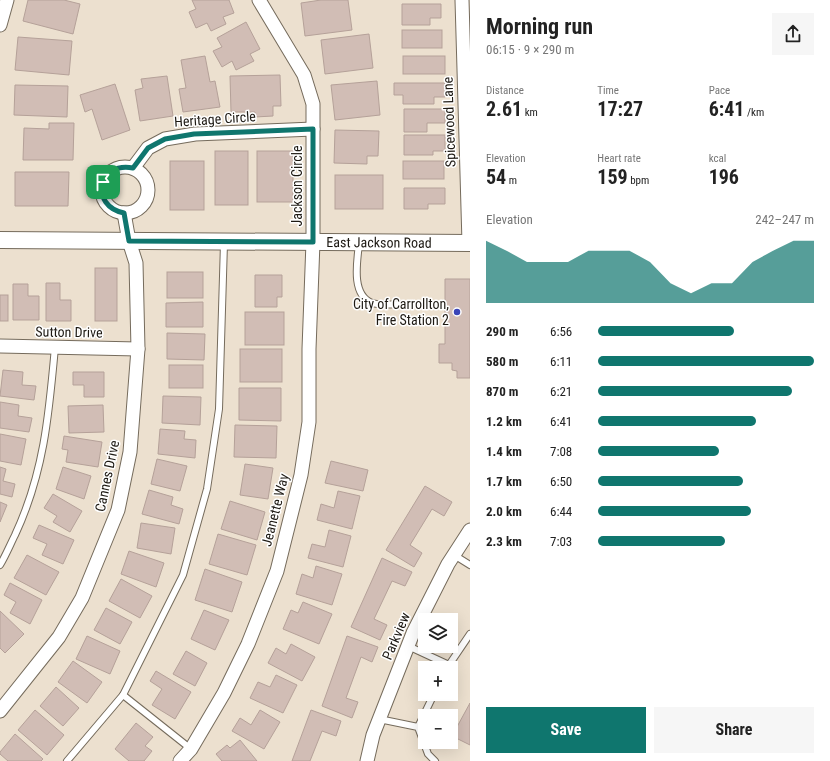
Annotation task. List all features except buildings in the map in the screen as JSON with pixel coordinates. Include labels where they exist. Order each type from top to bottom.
[{"type":"street","points":[[0,25],[8,0]]},
{"type":"street","name":"Jackson Circle","points":[[260,0],[304,75],[313,104],[313,242]]},
{"type":"street","name":"Spicewood Lane","points":[[462,0],[469,243]]},
{"type":"street","name":"Heritage Circle","points":[[133,168],[148,148],[165,139],[194,134],[313,129]]},
{"type":"street","points":[[118,168],[133,168],[140,172],[145,179],[147,194],[139,207],[124,213],[111,208],[106,203],[102,196],[103,182],[106,176],[118,168]]},
{"type":"street","points":[[124,213],[129,241]]},
{"type":"street","name":"East Jackson Road","points":[[0,240],[469,243]]},
{"type":"street","name":"Cannes Drive","points":[[0,711],[60,637],[82,598],[118,510],[130,452],[138,349],[136,263],[129,241]]},
{"type":"street","name":"Jeanette Way","points":[[180,761],[192,749],[224,693],[248,644],[276,572],[301,475],[309,422],[309,349],[313,242]]},
{"type":"street","name":"Sutton Drive","points":[[0,346],[138,349]]},
{"type":"street","name":"Parkview","points":[[367,761],[373,735],[413,633],[454,556],[470,530]]},
{"type":"lane","points":[[68,761],[123,694],[182,575],[207,489],[219,409],[224,241]]},
{"type":"lane","points":[[360,242],[357,264],[358,285],[364,299],[374,304],[403,304]]},
{"type":"lane","points":[[0,564],[25,513],[41,462],[48,417],[55,347]]},
{"type":"lane","points":[[454,556],[470,565]]},
{"type":"lane","points":[[451,661],[470,634]]},
{"type":"lane","points":[[408,646],[438,661]]},
{"type":"lane","points":[[123,694],[192,749]]},
{"type":"lane","points":[[379,719],[418,727]]},
{"type":"lane","points":[[426,749],[428,754],[435,761]]},
{"type":"place","name":"City of Carrollton, Fire Station 2","points":[[457,312]]},
{"type":"route","points":[[313,129],[313,242],[129,241],[124,213],[111,208],[106,203],[102,196],[103,182],[106,176],[118,168],[133,168],[148,148],[165,139],[194,134],[313,129]]}]
